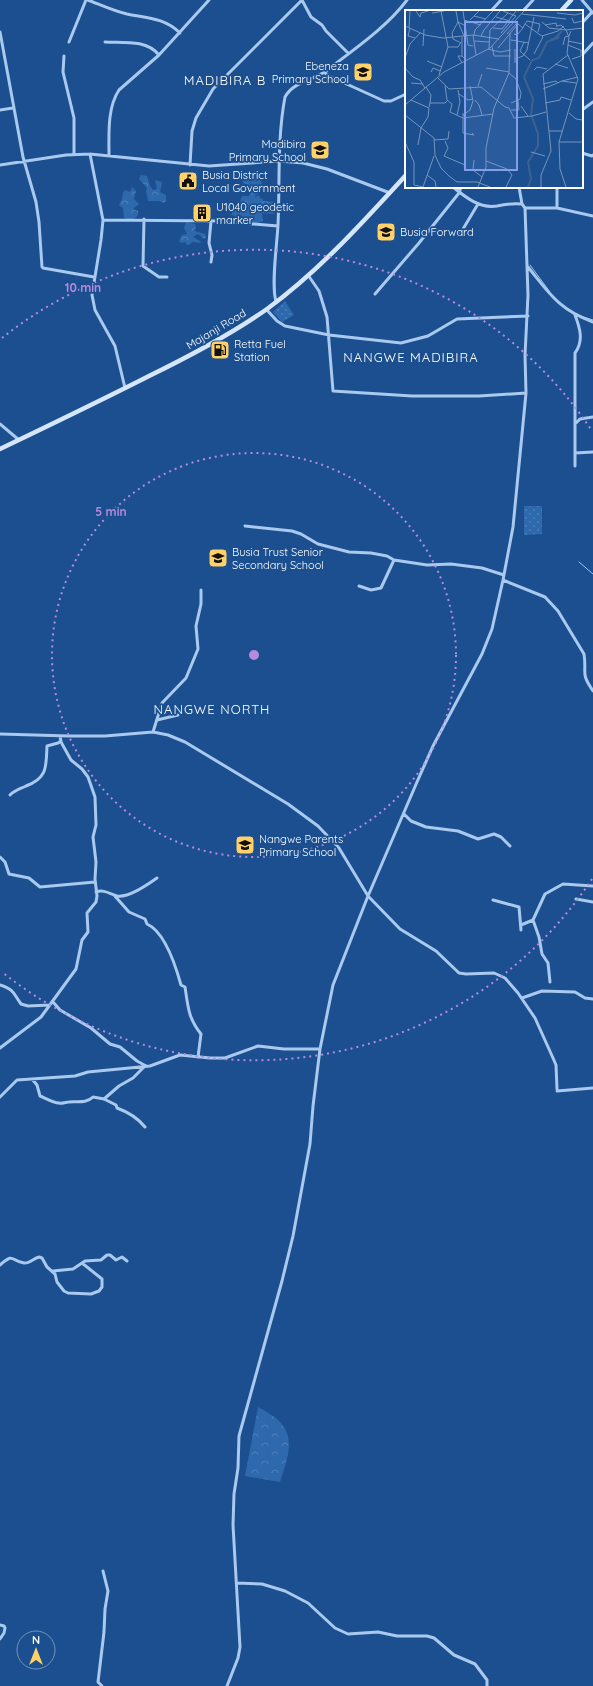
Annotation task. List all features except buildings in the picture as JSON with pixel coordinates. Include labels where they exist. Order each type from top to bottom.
[{"type":"main road","points":[[562,10],[571,0]]},
{"type":"main road","name":"Majanji Road","points":[[0,449],[125,388],[232,332],[266,309],[308,275],[373,212],[405,176]]},
{"type":"street","points":[[69,42],[87,0],[113,10],[156,18],[168,23],[180,32]]},
{"type":"street","points":[[108,156],[111,114],[116,95],[119,90],[159,55],[209,0]]},
{"type":"street","points":[[190,165],[192,131],[196,118],[213,89],[302,0],[311,16],[322,25],[348,54]]},
{"type":"street","points":[[276,301],[274,290],[278,226],[279,161],[285,97],[289,90],[324,72],[348,54],[382,26],[401,8],[407,0]]},
{"type":"street","points":[[492,10],[501,0]]},
{"type":"street","points":[[524,10],[533,0]]},
{"type":"street","points":[[582,0],[593,13],[583,22]]},
{"type":"street","points":[[0,32],[23,157],[36,202],[42,267],[94,277]]},
{"type":"street","points":[[105,42],[146,45],[154,48],[159,55]]},
{"type":"street","points":[[583,54],[593,43]]},
{"type":"street","points":[[64,56],[63,72],[74,118],[74,154]]},
{"type":"street","points":[[324,72],[329,76],[384,101],[391,101],[405,94]]},
{"type":"street","points":[[583,109],[593,102]]},
{"type":"street","points":[[0,110],[13,108]]},
{"type":"street","points":[[583,153],[593,155]]},
{"type":"street","points":[[0,165],[74,154],[90,154],[190,165],[229,166],[279,161],[298,162],[318,166],[390,193]]},
{"type":"street","points":[[90,154],[103,220],[99,256],[94,277],[92,295],[95,310],[115,346],[125,388]]},
{"type":"street","points":[[454,188],[459,193],[478,204],[496,206],[511,202],[522,204]]},
{"type":"street","points":[[374,294],[419,243],[459,193],[461,188]]},
{"type":"street","points":[[227,1686],[238,1658],[240,1647],[232,1525],[234,1494],[238,1468],[239,1436],[280,1288],[294,1230],[310,1144],[320,1049],[334,981],[368,896],[433,746],[472,676],[485,648],[492,629],[504,575],[513,526],[526,393],[525,355],[528,316],[528,266],[525,208],[522,204],[519,188]]},
{"type":"street","points":[[557,188],[557,208]]},
{"type":"street","points":[[460,234],[478,204]]},
{"type":"street","points":[[525,208],[557,208],[593,216]]},
{"type":"street","points":[[103,220],[144,219],[211,221],[278,226]]},
{"type":"street","points":[[144,219],[142,266],[158,277],[166,278]]},
{"type":"street","points":[[211,221],[209,243],[212,255],[211,262]]},
{"type":"street","points":[[528,266],[555,301],[575,315],[593,322]]},
{"type":"street","points":[[308,275],[319,291],[324,304],[329,335],[333,391],[416,396],[479,396],[526,393]]},
{"type":"street","points":[[266,309],[277,321],[285,326],[329,335],[401,343],[428,336],[456,319],[528,316]]},
{"type":"street","points":[[575,315],[579,325],[581,338],[581,345],[575,353],[575,466]]},
{"type":"street","points":[[576,414],[580,419]]},
{"type":"street","points":[[575,424],[580,419],[593,417]]},
{"type":"street","points":[[0,424],[19,440]]},
{"type":"street","points":[[575,453],[593,452]]},
{"type":"street","points":[[245,526],[292,531],[324,546],[349,552],[382,555],[394,560],[426,565],[451,564],[482,568],[504,575]]},
{"type":"street","points":[[359,586],[371,590],[381,588],[394,560]]},
{"type":"street","points":[[503,580],[545,597],[558,611],[584,654],[585,662],[583,675],[593,691]]},
{"type":"street","points":[[153,732],[162,703],[186,678],[198,649],[196,626],[201,604],[201,590]]},
{"type":"street","points":[[157,720],[178,715]]},
{"type":"street","points":[[0,734],[105,736],[153,732],[168,735],[185,742],[288,804],[312,821],[339,848],[368,896],[400,928],[436,951],[459,973],[494,973],[502,975],[511,983],[522,998],[540,1028],[553,1058],[556,1069],[557,1090],[593,1088]]},
{"type":"street","points":[[0,1048],[37,1021],[52,1004],[76,969],[82,940],[88,932],[86,920],[88,913],[96,902],[96,862],[93,837],[96,825],[95,797],[88,777],[82,769],[71,760],[60,736]]},
{"type":"street","points":[[10,795],[17,790],[32,784],[42,776],[47,764],[48,746],[61,741]]},
{"type":"street","points":[[404,814],[412,821],[426,827],[458,831],[478,839],[494,834],[501,837],[510,846]]},
{"type":"street","points":[[0,857],[5,862],[8,874],[29,878],[40,887],[95,882]]},
{"type":"street","points":[[96,892],[104,891],[119,896],[143,888],[157,878]]},
{"type":"street","points":[[521,925],[533,920],[545,894],[550,891],[563,884],[593,886]]},
{"type":"street","points":[[114,895],[129,912],[144,919],[167,946],[178,972],[181,985],[185,987],[187,1005],[192,1023],[201,1034],[198,1057]]},
{"type":"street","points":[[576,899],[593,902]]},
{"type":"street","points":[[494,900],[518,907],[521,930]]},
{"type":"street","points":[[533,920],[539,937],[542,954],[548,963],[547,969],[550,982]]},
{"type":"street","points":[[0,985],[11,989],[21,1004],[28,1006],[52,1004],[91,1028],[110,1044],[120,1047],[137,1061],[146,1066]]},
{"type":"street","points":[[522,998],[542,991],[575,992],[586,998],[593,999]]},
{"type":"street","points":[[0,1097],[14,1082],[20,1080],[76,1076],[88,1072],[154,1065],[175,1055],[225,1058],[258,1046],[284,1049],[320,1049]]},
{"type":"street","points":[[104,1099],[119,1086],[133,1078],[146,1066]]},
{"type":"street","points":[[32,1079],[37,1085],[40,1096],[56,1102],[76,1103],[88,1101],[93,1097],[104,1099],[116,1104],[117,1108],[128,1112],[145,1127]]},
{"type":"street","points":[[53,1272],[72,1268],[82,1263],[97,1262],[110,1255],[116,1260],[122,1257],[127,1261]]},
{"type":"street","points":[[0,1264],[9,1258],[24,1263],[39,1257],[42,1258],[47,1267],[55,1274],[60,1288],[68,1293],[91,1294],[102,1287],[102,1279],[82,1263]]},
{"type":"street","points":[[102,1686],[98,1682],[108,1591],[104,1571]]},
{"type":"street","points":[[237,1583],[262,1584],[285,1591],[308,1603],[335,1628],[348,1634],[378,1632],[397,1636],[428,1636],[434,1638],[454,1655],[475,1664],[487,1680],[487,1686]]},
{"type":"street","points":[[0,1625],[4,1626],[5,1628],[0,1639]]},
{"type":"green space","points":[[255,171],[259,173],[262,184],[261,191],[255,197],[259,195],[263,201],[275,202],[276,212],[274,214],[262,213],[263,221],[258,223],[241,222],[242,215],[237,217],[236,221],[232,221],[235,216],[229,214],[232,214],[232,210],[234,209],[237,212],[239,210],[242,196],[249,196],[250,194],[247,184],[243,183],[242,178],[243,176],[248,175],[251,178]]},
{"type":"green space","points":[[141,175],[147,176],[153,190],[157,189],[155,180],[162,182],[160,192],[166,195],[166,201],[164,203],[159,201],[148,201],[146,191],[147,188],[139,179]]},
{"type":"green space","points":[[132,187],[136,191],[134,199],[139,204],[133,209],[138,211],[136,218],[129,219],[124,218],[123,208],[119,205],[125,190],[130,192]]},
{"type":"green space","points":[[186,222],[195,224],[195,231],[205,234],[206,238],[204,239],[198,234],[193,237],[201,243],[192,242],[187,245],[185,242],[181,243],[179,241],[182,235],[187,234],[184,228]]},
{"type":"green space","points":[[285,301],[294,315],[282,322],[273,312]]},
{"type":"green space","points":[[524,506],[542,506],[542,534],[524,535]]},
{"type":"green space","points":[[258,1407],[279,1420],[286,1430],[289,1444],[287,1459],[280,1482],[245,1476]]},
{"type":"waterway","points":[[530,265],[550,292]]},
{"type":"waterway","points":[[581,316],[593,320]]},
{"type":"waterway","points":[[579,562],[593,574]]},
{"type":"place","name":"Ebeneza Primary School","points":[[363,72]]},
{"type":"place","name":"Madibira Primary School","points":[[320,150]]},
{"type":"place","name":"Busia District Local Government","points":[[188,181]]},
{"type":"place","name":"U1040 geodetic marker","points":[[202,213]]},
{"type":"place","name":"Busia Forward","points":[[386,232]]},
{"type":"place","name":"Retta Fuel Station","points":[[220,350]]},
{"type":"place","name":"Busia Trust Senior Secondary School","points":[[218,558]]},
{"type":"place","name":"Nangwe Parents Primary School","points":[[245,845]]},
{"type":"district","name":"MADIBIRA B","points":[[225,80]]},
{"type":"district","name":"NANGWE MADIBIRA","points":[[411,357]]},
{"type":"district","name":"NANGWE NORTH","points":[[212,709]]}]
